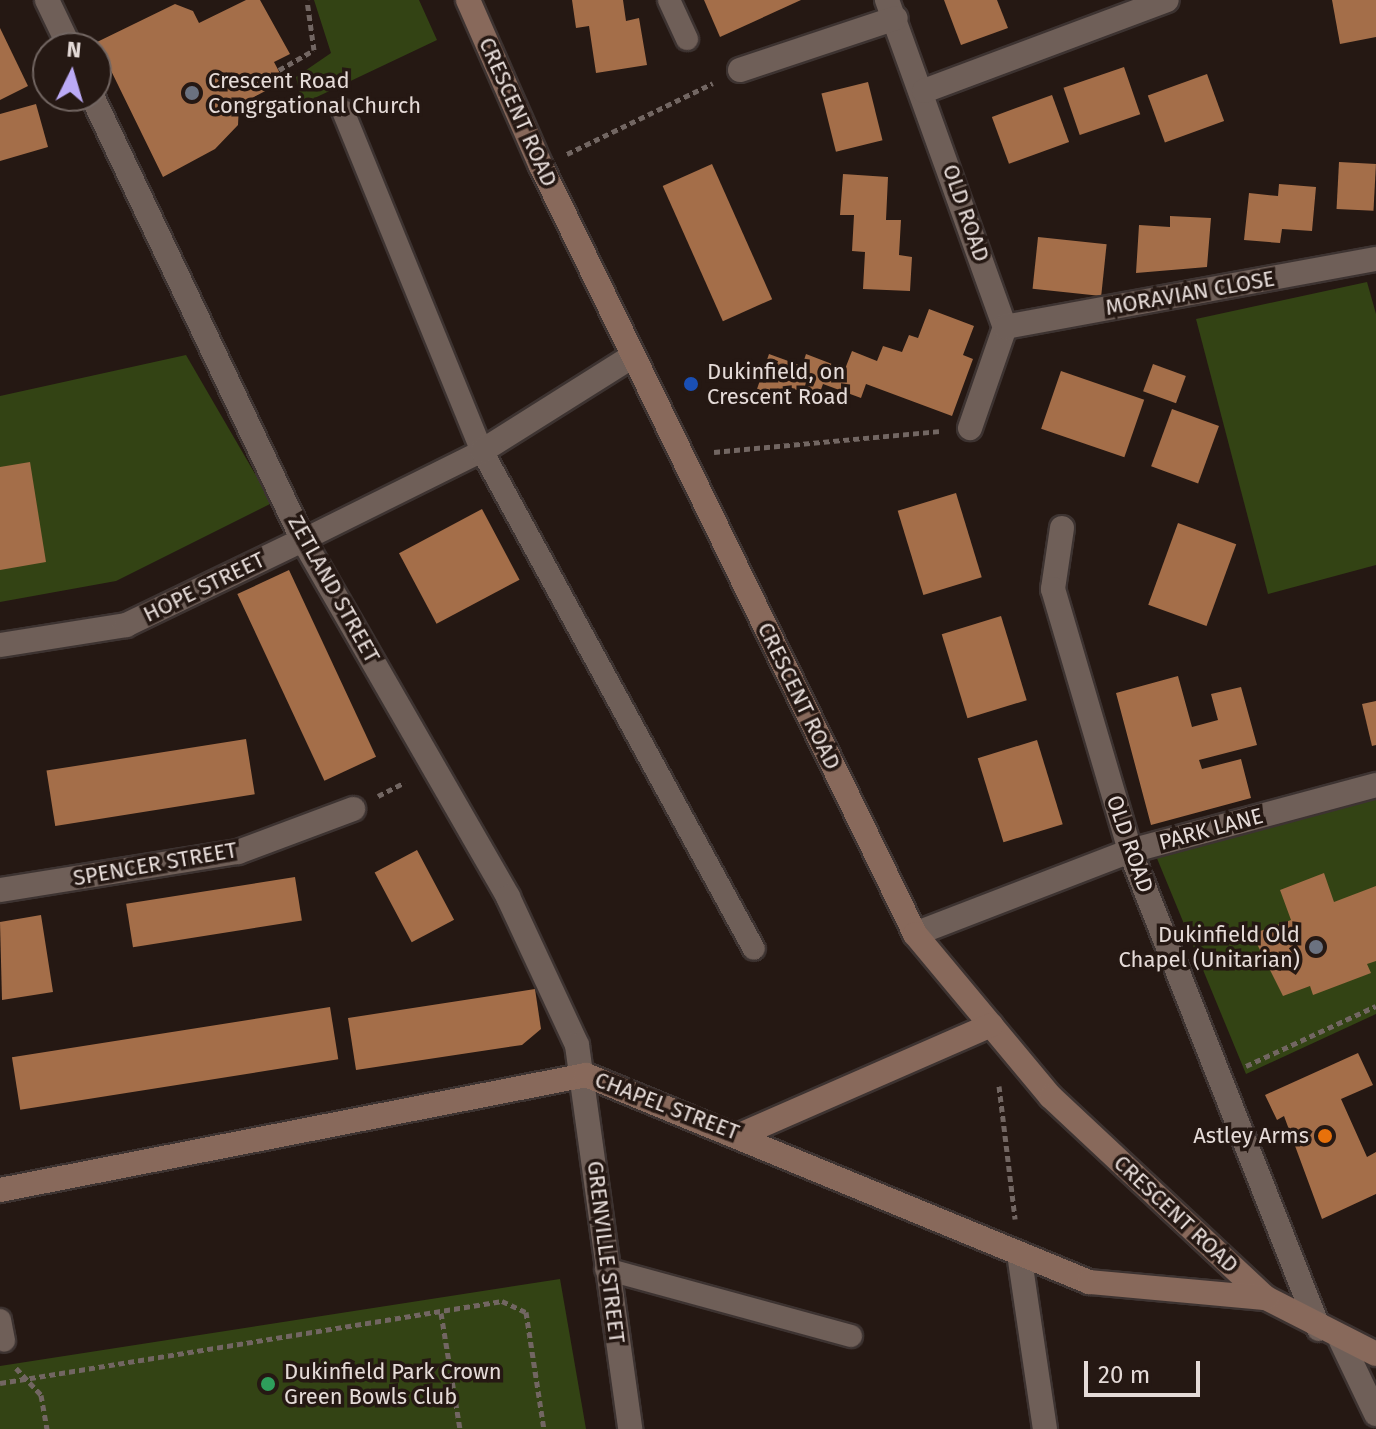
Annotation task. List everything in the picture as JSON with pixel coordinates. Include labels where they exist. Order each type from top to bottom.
[{"type":"main road","name":"CRESCENT ROAD","points":[[468,0],[541,166],[915,934],[1051,1097],[1266,1298]]},
{"type":"main road","points":[[742,1134],[991,1025]]},
{"type":"main road","name":"CHAPEL STREET","points":[[0,1190],[586,1075],[742,1134],[1020,1260],[1089,1282],[1266,1298]]},
{"type":"main road","points":[[1266,1298],[1341,1341],[1376,1354]]},
{"type":"street","points":[[47,0],[62,32]]},
{"type":"street","points":[[924,91],[1167,0]]},
{"type":"street","points":[[740,70],[891,9]]},
{"type":"street","name":"OLD ROAD","points":[[891,9],[924,91],[1005,327]]},
{"type":"street","name":"ZETLAND STREET","points":[[100,112],[303,540],[508,897],[586,1075]]},
{"type":"street","name":"MORAVIAN CLOSE","points":[[1005,327],[1376,259]]},
{"type":"street","points":[[970,428],[1005,327]]},
{"type":"street","points":[[482,451],[633,356]]},
{"type":"street","name":"OLD ROAD","points":[[1062,528],[1053,589],[1130,851],[1319,1329]]},
{"type":"street","name":"HOPE STREET","points":[[0,645],[126,625],[303,540]]},
{"type":"street","name":"PARK LANE","points":[[915,934],[1130,851],[1376,785]]},
{"type":"street","name":"SPENCER STREET","points":[[0,890],[238,852],[353,809]]},
{"type":"street","name":"GRENVILLE STREET","points":[[586,1075],[606,1269],[630,1429]]},
{"type":"street","points":[[1020,1260],[1045,1429]]},
{"type":"street","points":[[1341,1341],[1376,1414]]},
{"type":"lane","points":[[669,0],[687,39]]},
{"type":"lane","points":[[343,111],[482,451],[754,949]]},
{"type":"lane","name":"HOPE STREET","points":[[303,540],[482,451]]},
{"type":"lane","points":[[606,1269],[851,1336]]},
{"type":"path","points":[[279,70],[314,50],[307,0]]},
{"type":"path","points":[[541,166],[740,70]]},
{"type":"path","points":[[681,455],[970,428]]},
{"type":"path","points":[[353,809],[436,767]]},
{"type":"path","points":[[1219,1079],[1376,1006]]},
{"type":"path","points":[[991,1025],[1020,1260]]},
{"type":"path","points":[[0,1383],[502,1301],[526,1312],[544,1429]]},
{"type":"path","points":[[441,1313],[460,1429]]},
{"type":"path","points":[[2,1331],[25,1378],[41,1395],[47,1429]]},
{"type":"green space","points":[[314,0],[419,0],[437,40],[302,104],[296,77],[331,53]]},
{"type":"green space","points":[[1367,282],[1376,314],[1376,565],[1268,594],[1196,319]]},
{"type":"green space","points":[[186,355],[272,503],[116,581],[0,602],[0,396]]},
{"type":"green space","points":[[1376,797],[1376,1014],[1246,1074],[1156,856]]},
{"type":"green space","points":[[560,1279],[586,1429],[0,1429],[0,1366]]},
{"type":"building","name":"Crescent Road Congrgational Church","points":[[246,0],[260,0],[290,54],[274,62],[284,81],[239,105],[238,125],[215,149],[163,177],[112,73],[112,35],[175,4],[193,11],[199,23]]},
{"type":"building","points":[[572,0],[623,0],[626,21],[639,18],[647,65],[596,73],[589,26],[576,28]]},
{"type":"building","points":[[704,0],[801,0],[720,37]]},
{"type":"building","points":[[944,0],[997,0],[1008,28],[961,45]]},
{"type":"building","points":[[1332,0],[1376,0],[1376,37],[1340,44]]},
{"type":"building","points":[[0,28],[28,86],[0,100]]},
{"type":"building","points":[[1124,67],[1140,114],[1080,135],[1063,88]]},
{"type":"building","points":[[1207,74],[1224,121],[1165,143],[1148,96]]},
{"type":"building","points":[[868,82],[883,140],[836,152],[821,94]]},
{"type":"building","points":[[1052,95],[1069,142],[1009,164],[992,117]]},
{"type":"building","points":[[32,105],[32,112],[38,112],[48,147],[0,161],[0,114]]},
{"type":"building","points":[[1339,162],[1376,164],[1373,211],[1337,209]]},
{"type":"building","points":[[712,164],[772,299],[723,321],[663,186]]},
{"type":"building","points":[[843,174],[888,177],[886,220],[901,220],[899,255],[912,257],[910,291],[863,289],[865,252],[852,251],[854,215],[840,215]]},
{"type":"building","points":[[1279,184],[1316,187],[1312,231],[1282,229],[1280,243],[1244,240],[1249,193],[1278,196]]},
{"type":"building","points":[[1170,216],[1211,218],[1207,267],[1136,273],[1139,225],[1170,227]]},
{"type":"building","points":[[1038,237],[1107,244],[1101,296],[1033,289]]},
{"type":"building","points":[[929,309],[974,326],[963,355],[973,359],[952,416],[866,384],[861,398],[823,384],[818,398],[789,387],[784,399],[757,389],[769,354],[802,366],[806,354],[845,369],[852,351],[877,361],[883,346],[902,352],[909,335],[918,338]]},
{"type":"building","points":[[1153,364],[1186,376],[1176,403],[1143,391]]},
{"type":"building","points":[[1061,371],[1144,400],[1124,457],[1041,429]]},
{"type":"building","points":[[1172,409],[1219,426],[1198,483],[1151,466]]},
{"type":"building","points":[[30,462],[46,562],[0,570],[0,467]]},
{"type":"building","points":[[956,493],[982,577],[923,595],[898,511]]},
{"type":"building","points":[[482,509],[520,580],[437,624],[399,553]]},
{"type":"building","points":[[1178,523],[1236,544],[1207,626],[1148,605]]},
{"type":"building","points":[[289,570],[376,757],[324,781],[237,594]]},
{"type":"building","points":[[1001,616],[1027,700],[967,718],[942,634]]},
{"type":"building","points":[[1178,676],[1192,727],[1218,720],[1211,694],[1241,687],[1257,745],[1199,760],[1202,769],[1241,759],[1251,798],[1151,825],[1116,693]]},
{"type":"building","points":[[1376,701],[1376,745],[1372,746],[1362,704]]},
{"type":"building","points":[[246,739],[255,794],[55,826],[46,771]]},
{"type":"building","points":[[1037,740],[1063,824],[1003,842],[978,758]]},
{"type":"building","points":[[417,850],[454,920],[412,942],[375,873]]},
{"type":"building","name":"Dukinfield Old Chapel (Unitarian)","points":[[1324,873],[1334,902],[1376,886],[1376,961],[1367,964],[1371,973],[1313,995],[1310,986],[1283,996],[1252,934],[1291,920],[1280,890]]},
{"type":"building","points":[[295,877],[302,920],[133,947],[126,904]]},
{"type":"building","points":[[41,915],[53,992],[2,1000],[0,922]]},
{"type":"building","points":[[535,989],[541,1029],[522,1045],[356,1070],[348,1018]]},
{"type":"building","points":[[330,1007],[338,1059],[20,1110],[12,1057]]},
{"type":"building","name":"Astley Arms","points":[[1358,1053],[1373,1085],[1341,1099],[1367,1157],[1376,1152],[1376,1194],[1322,1219],[1284,1116],[1277,1120],[1265,1095]]},
{"type":"place","name":"Crescent Road Congrgational Church","points":[[192,93]]},
{"type":"place","name":"Dukinfield, on Crescent Road","points":[[691,384]]},
{"type":"place","name":"Dukinfield Old Chapel (Unitarian)","points":[[1316,947]]},
{"type":"place","name":"Astley Arms","points":[[1325,1136]]},
{"type":"place","name":"Dukinfield Park Crown Green Bowls Club","points":[[268,1384]]}]
